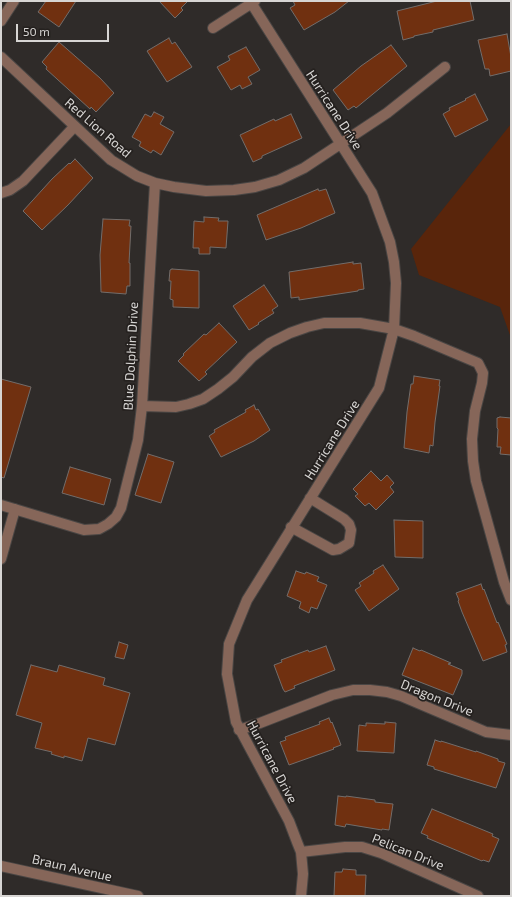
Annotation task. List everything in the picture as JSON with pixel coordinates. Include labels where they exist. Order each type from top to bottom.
[{"type":"street","points":[[1,21],[14,1]]},
{"type":"street","points":[[213,28],[252,2]]},
{"type":"street","name":"Hurricane Drive","points":[[252,2],[372,193],[390,242],[396,283],[394,329],[379,388],[291,527],[247,600],[229,644],[227,674],[234,713],[239,730],[289,821],[301,852],[303,874],[301,896]]},
{"type":"street","name":"Red Lion Road","points":[[1,57],[74,127],[111,160],[137,176],[155,183],[206,191],[234,190],[255,187],[279,180],[304,168],[387,114],[445,67]]},
{"type":"street","points":[[1,193],[10,190],[23,181],[74,127]]},
{"type":"street","name":"Blue Dolphin Drive","points":[[15,509],[84,530],[99,529],[108,524],[116,517],[121,508],[136,445],[142,406],[155,183]]},
{"type":"street","points":[[142,406],[176,407],[203,399],[218,390],[252,357],[270,343],[290,333],[324,323],[360,322],[394,329],[478,363],[483,373],[475,411],[472,439],[473,461],[476,481],[504,582],[511,600]]},
{"type":"street","points":[[291,527],[333,550],[339,549],[349,543],[351,530],[349,524],[344,519],[310,498]]},
{"type":"street","points":[[1,505],[15,509],[1,559]]},
{"type":"street","name":"Dragon Drive","points":[[239,730],[332,694],[353,690],[370,690],[387,692],[401,696],[486,732],[511,735]]},
{"type":"street","name":"Pelican Drive","points":[[301,852],[345,847],[362,848],[381,853],[478,896]]},
{"type":"street","name":"Braun Avenue","points":[[1,866],[138,896]]},
{"type":"shaded area","points":[[511,124],[511,338],[500,307],[419,275],[411,249]]},
{"type":"building","points":[[46,1],[76,1],[59,27],[38,12]]},
{"type":"building","points":[[159,1],[188,1],[181,8],[183,10],[175,18]]},
{"type":"building","points":[[293,1],[349,1],[335,12],[304,30],[290,8],[295,5]]},
{"type":"building","points":[[437,1],[470,1],[474,20],[433,30],[433,32],[403,40],[397,11]]},
{"type":"building","points":[[507,34],[511,57],[511,71],[490,76],[489,69],[485,69],[478,40]]},
{"type":"building","points":[[169,38],[172,44],[175,42],[192,67],[167,82],[147,51]]},
{"type":"building","points":[[59,42],[100,78],[114,93],[96,112],[91,107],[90,109],[46,69],[47,67],[42,62]]},
{"type":"building","points":[[391,45],[407,66],[356,108],[354,106],[348,110],[333,90],[361,66]]},
{"type":"building","points":[[246,47],[260,70],[248,77],[252,84],[242,89],[240,85],[231,90],[217,67],[230,60],[228,56]]},
{"type":"building","points":[[475,94],[488,120],[455,137],[443,114],[450,110],[449,108]]},
{"type":"building","points":[[154,112],[164,117],[160,124],[174,132],[161,155],[153,150],[151,153],[139,146],[141,142],[132,137],[145,114],[151,117]]},
{"type":"building","points":[[291,114],[302,138],[262,156],[262,158],[253,162],[240,135],[274,119],[275,121]]},
{"type":"building","points":[[75,159],[93,178],[42,230],[23,211],[52,179]]},
{"type":"building","points":[[318,189],[319,191],[326,189],[335,213],[301,228],[266,240],[257,215]]},
{"type":"building","points":[[204,217],[219,218],[218,221],[228,221],[226,248],[210,247],[210,254],[199,254],[199,248],[193,248],[194,221],[204,222]]},
{"type":"building","points":[[103,219],[130,220],[130,286],[127,286],[126,294],[101,292],[100,255]]},
{"type":"building","points":[[353,262],[353,264],[361,263],[364,289],[299,300],[299,297],[291,298],[289,272]]},
{"type":"building","points":[[170,270],[199,271],[199,308],[173,307],[173,300],[170,299],[171,281],[169,281]]},
{"type":"building","points":[[264,285],[278,306],[272,310],[274,313],[249,330],[233,306]]},
{"type":"building","points":[[219,323],[237,342],[205,372],[207,374],[199,381],[178,361],[184,355],[183,354],[204,334],[206,335]]},
{"type":"building","points":[[414,376],[440,380],[433,446],[430,445],[429,453],[404,448],[407,412],[411,384],[413,384]]},
{"type":"building","points":[[1,379],[31,387],[4,478],[1,477]]},
{"type":"building","points":[[254,405],[256,410],[258,409],[270,430],[254,441],[221,457],[209,436],[215,432],[214,430],[246,412],[245,410]]},
{"type":"building","points":[[497,418],[511,418],[511,455],[500,454],[501,447],[497,447]]},
{"type":"building","points":[[148,454],[174,462],[161,503],[135,495]]},
{"type":"building","points":[[70,467],[111,479],[104,505],[62,493]]},
{"type":"building","points":[[371,471],[381,481],[387,475],[394,483],[390,487],[394,492],[376,510],[369,503],[365,506],[355,496],[358,494],[353,489]]},
{"type":"building","points":[[394,520],[423,521],[423,558],[395,557]]},
{"type":"building","points":[[383,565],[399,589],[369,611],[355,590],[361,586],[359,583]]},
{"type":"building","points":[[296,571],[305,574],[306,572],[319,577],[317,581],[327,585],[317,609],[311,607],[309,613],[299,608],[301,602],[287,596]]},
{"type":"building","points":[[481,584],[507,644],[505,645],[507,652],[483,661],[462,612],[456,593]]},
{"type":"building","points":[[119,642],[128,645],[124,659],[115,657]]},
{"type":"building","points":[[326,646],[335,670],[294,686],[295,688],[285,692],[274,665],[282,662],[281,660],[308,650],[309,652]]},
{"type":"building","points":[[413,648],[451,663],[448,664],[462,670],[462,674],[453,695],[402,675]]},
{"type":"building","points":[[31,665],[57,672],[59,665],[105,678],[103,685],[130,693],[115,745],[88,738],[82,761],[64,756],[64,758],[51,754],[52,752],[35,748],[42,723],[16,715]]},
{"type":"building","points":[[329,718],[341,745],[333,748],[334,749],[289,765],[280,742],[286,740],[285,737],[320,724],[319,722]]},
{"type":"building","points":[[385,722],[396,723],[394,753],[357,751],[359,725],[366,726],[366,723],[385,724]]},
{"type":"building","points":[[435,740],[476,751],[505,763],[496,788],[434,769],[434,767],[427,765]]},
{"type":"building","points":[[338,796],[375,800],[375,802],[393,804],[389,830],[346,824],[345,827],[335,825]]},
{"type":"building","points":[[432,809],[493,834],[492,836],[499,839],[489,862],[482,861],[427,838],[428,836],[421,833]]},
{"type":"building","points":[[343,869],[356,870],[356,875],[366,875],[365,896],[334,896],[335,872],[342,872]]}]
